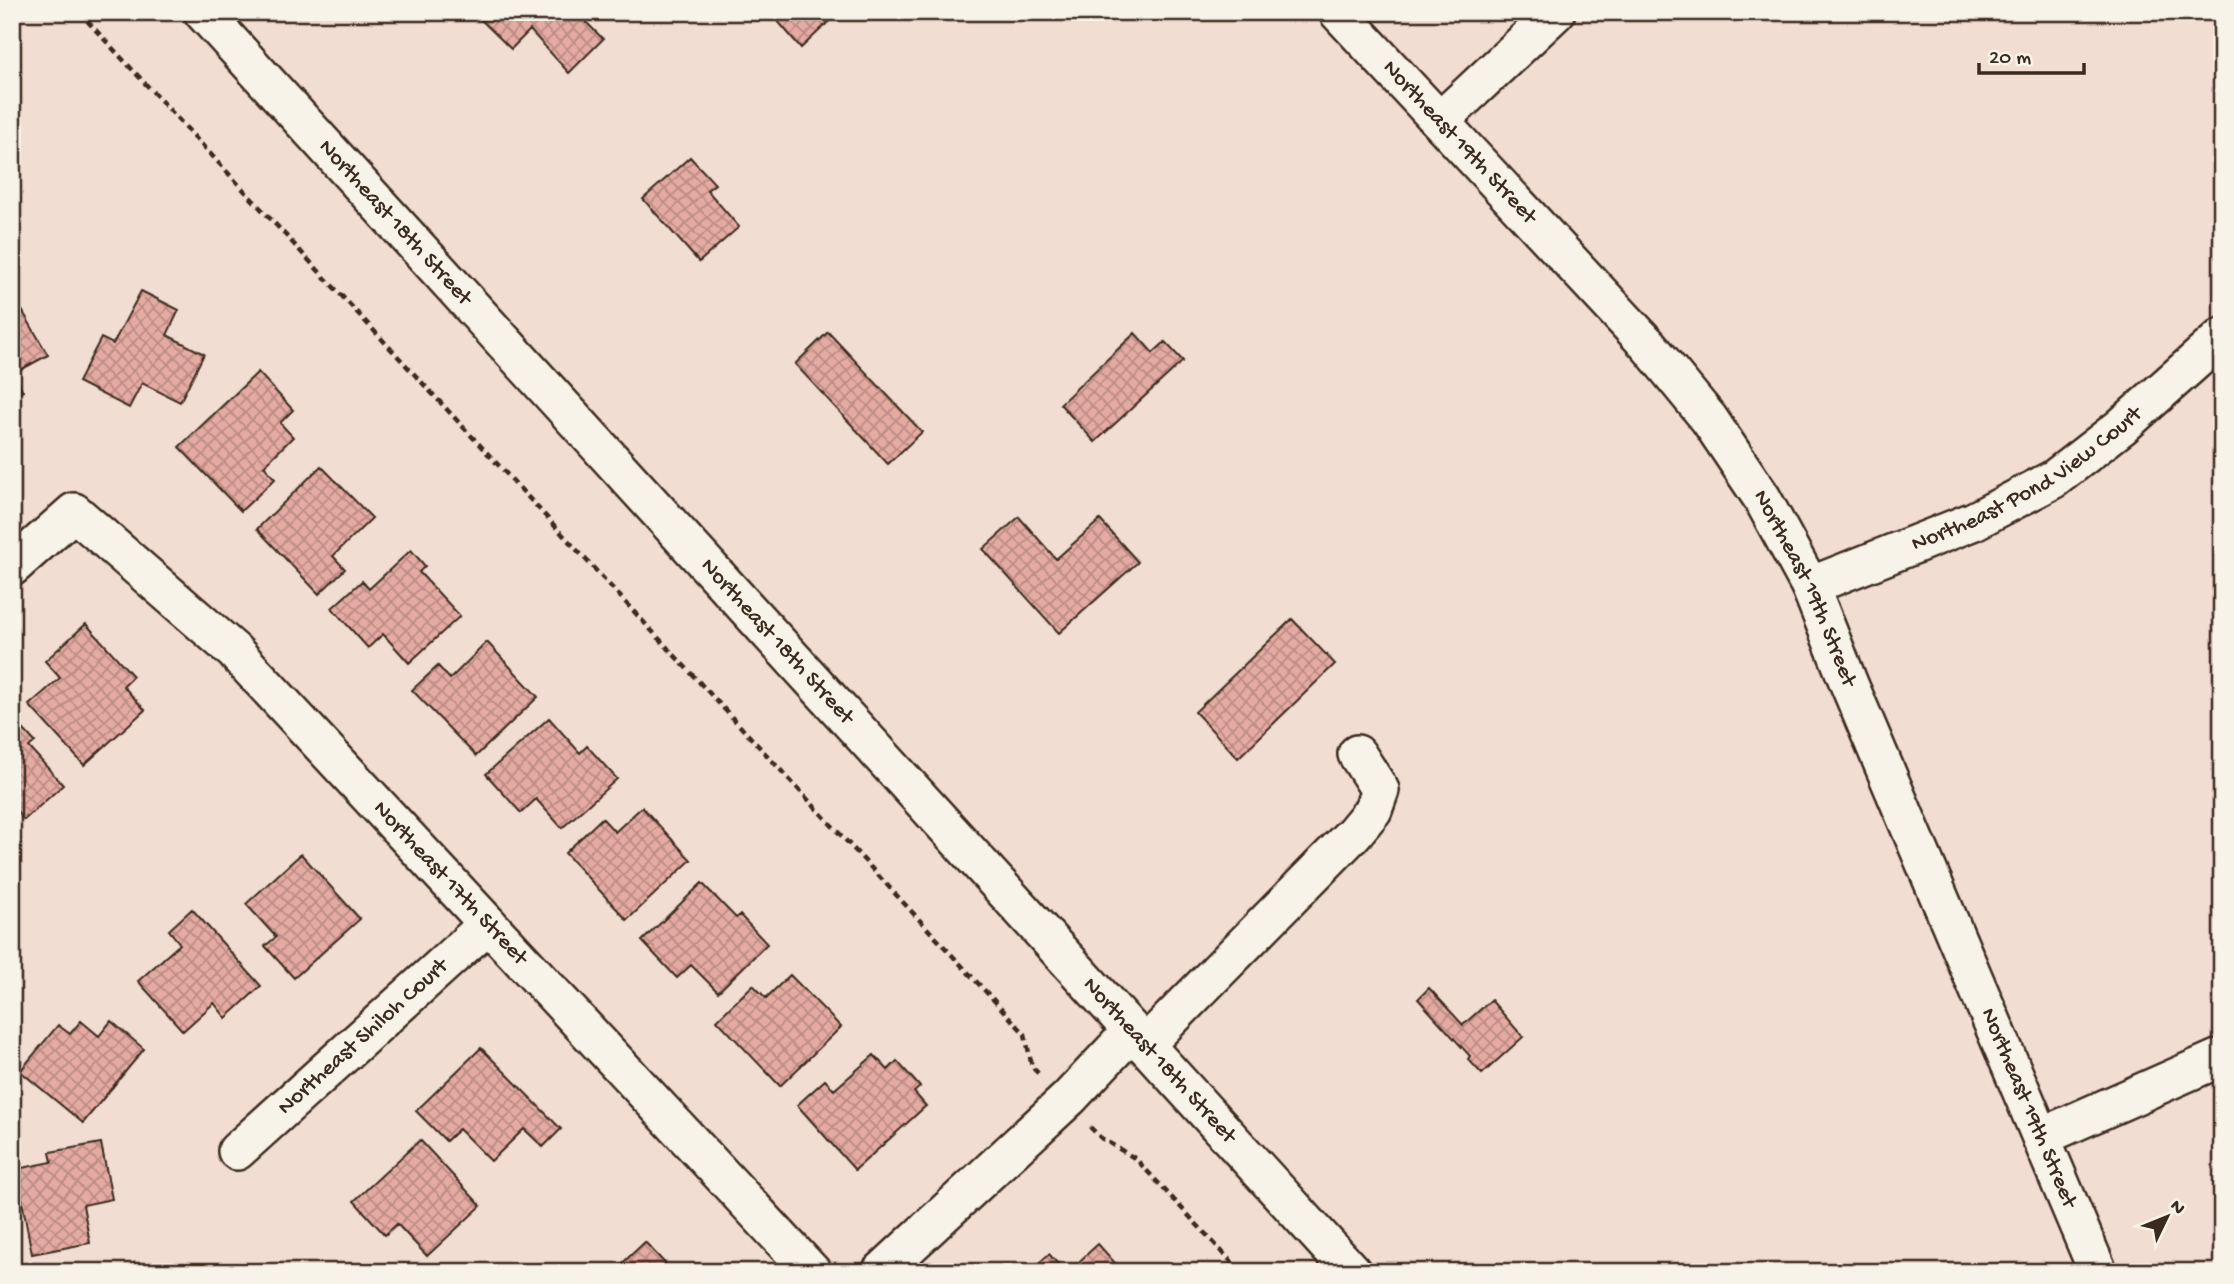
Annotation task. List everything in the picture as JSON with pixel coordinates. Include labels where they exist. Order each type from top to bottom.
[{"type":"street","name":"Northeast 18th Street","points":[[203,12],[1352,1272]]},
{"type":"street","name":"Northeast 19th Street","points":[[1338,12],[1649,346],[1709,419],[1762,498],[1810,586],[2098,1272]]},
{"type":"street","points":[[1440,121],[1556,12]]},
{"type":"street","name":"Northeast Pond View Court","points":[[1810,586],[1974,521],[2054,479],[2121,427],[2222,337]]},
{"type":"street","name":"Northeast 17th Street","points":[[12,567],[74,512],[234,652],[811,1272]]},
{"type":"street","points":[[881,1272],[1138,1038],[1354,832],[1373,810],[1380,790],[1357,754]]},
{"type":"street","name":"Northeast Shiloh Court","points":[[237,1151],[488,924]]},
{"type":"street","points":[[2041,1137],[2222,1057]]},
{"type":"path","points":[[79,12],[1025,1034],[1032,1068],[1101,1138],[1136,1159],[1241,1272]]},
{"type":"building","points":[[473,12],[576,12],[603,39],[569,73],[530,30],[511,49]]},
{"type":"building","points":[[770,12],[839,12],[801,48]]},
{"type":"building","points":[[690,157],[715,184],[707,190],[739,227],[699,262],[643,199]]},
{"type":"building","points":[[141,291],[179,310],[167,335],[204,354],[180,402],[142,383],[129,408],[78,382],[101,338],[113,344]]},
{"type":"building","points":[[15,298],[48,355],[13,374],[23,391],[12,396],[12,299]]},
{"type":"building","points":[[828,332],[922,432],[888,464],[795,364]]},
{"type":"building","points":[[1135,333],[1153,353],[1165,342],[1183,361],[1095,442],[1060,404]]},
{"type":"building","points":[[258,372],[293,410],[280,423],[293,437],[264,466],[275,479],[241,511],[179,447]]},
{"type":"building","points":[[321,466],[372,518],[333,556],[345,569],[319,594],[257,529]]},
{"type":"building","points":[[1019,517],[1056,559],[1100,520],[1138,562],[1059,633],[983,549]]},
{"type":"building","points":[[411,550],[425,566],[419,572],[460,616],[409,663],[383,634],[368,648],[332,608],[362,581],[369,589]]},
{"type":"building","points":[[1292,619],[1335,664],[1238,758],[1195,712]]},
{"type":"building","points":[[86,624],[133,676],[123,686],[145,710],[84,765],[29,705],[60,678],[45,661]]},
{"type":"building","points":[[487,642],[538,697],[476,756],[412,690],[438,666],[450,679]]},
{"type":"building","points":[[12,717],[35,742],[29,747],[63,785],[24,820],[17,811],[12,815]]},
{"type":"building","points":[[549,718],[580,753],[587,746],[617,779],[562,828],[536,799],[521,813],[486,774]]},
{"type":"building","points":[[642,807],[691,860],[627,920],[565,853],[602,818],[615,832]]},
{"type":"building","points":[[301,854],[360,919],[294,978],[265,946],[276,937],[246,904]]},
{"type":"building","points":[[702,883],[736,918],[740,915],[767,944],[718,992],[691,965],[677,978],[642,941]]},
{"type":"building","points":[[192,909],[261,986],[226,1018],[214,1003],[183,1031],[138,981],[180,944],[169,930]]},
{"type":"building","points":[[790,975],[841,1027],[780,1086],[717,1020],[753,985],[766,998]]},
{"type":"building","points":[[1429,988],[1463,1025],[1491,1000],[1523,1037],[1482,1074],[1468,1059],[1470,1056],[1418,999]]},
{"type":"building","points":[[81,1021],[99,1036],[111,1021],[144,1049],[83,1123],[20,1071],[58,1025],[70,1034]]},
{"type":"building","points":[[481,1048],[561,1129],[543,1147],[524,1129],[491,1161],[459,1129],[446,1141],[416,1111]]},
{"type":"building","points":[[874,1055],[888,1070],[897,1061],[920,1087],[914,1092],[926,1106],[855,1170],[797,1105],[825,1080],[834,1090]]},
{"type":"building","points":[[420,1140],[481,1206],[427,1256],[397,1224],[385,1235],[354,1201]]},
{"type":"building","points":[[101,1143],[112,1199],[83,1205],[90,1243],[32,1254],[21,1196],[12,1198],[12,1170],[52,1162],[50,1152]]},
{"type":"building","points":[[645,1242],[673,1272],[613,1272]]},
{"type":"building","points":[[1098,1244],[1123,1272],[1068,1272]]},
{"type":"building","points":[[1049,1254],[1065,1272],[1029,1272]]},
{"type":"building","points":[[135,1263],[151,1272],[131,1272]]}]
